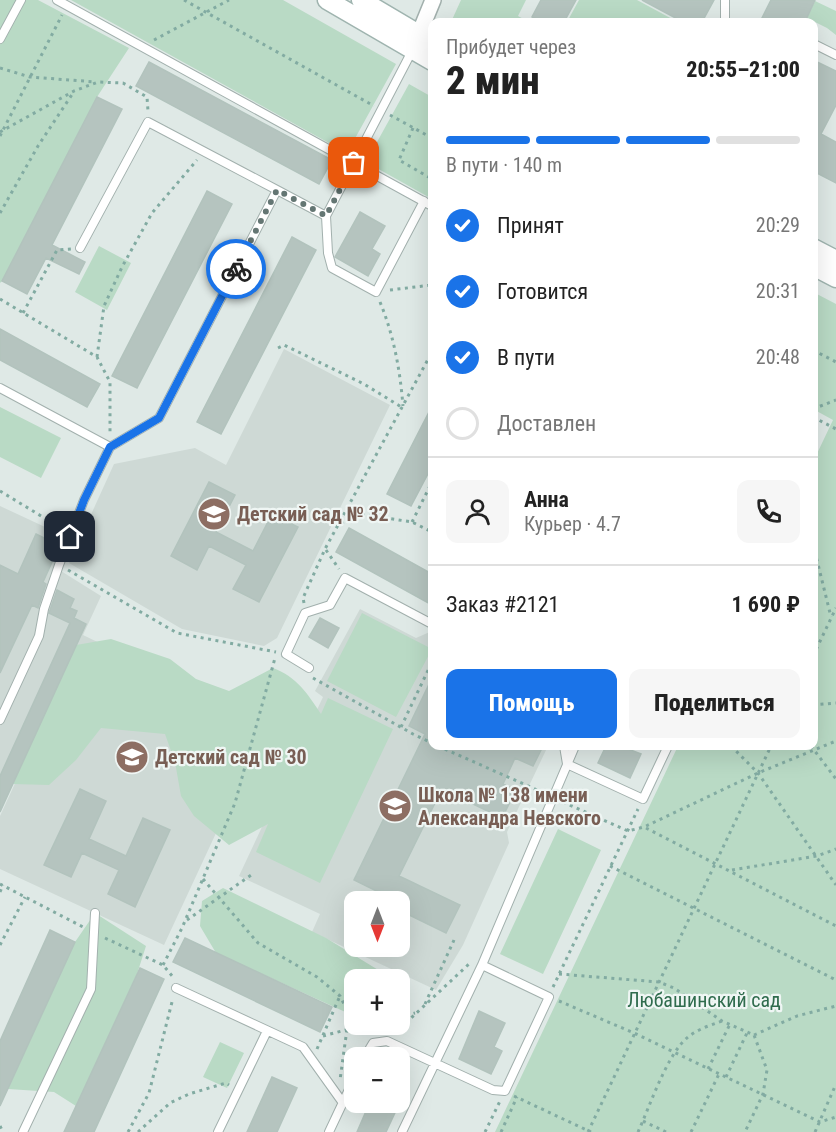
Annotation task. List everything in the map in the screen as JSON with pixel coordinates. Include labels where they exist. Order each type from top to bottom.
[{"type":"main road","points":[[327,0],[421,42]]},
{"type":"main road","points":[[361,0],[421,42]]},
{"type":"main road","points":[[818,251],[836,260]]},
{"type":"main road","points":[[818,269],[836,278]]},
{"type":"street","points":[[421,42],[433,0]]},
{"type":"lane","points":[[0,39],[21,0]]},
{"type":"lane","points":[[57,0],[428,204]]},
{"type":"lane","points":[[725,0],[725,18]]},
{"type":"lane","points":[[421,42],[326,216],[328,253],[332,268],[376,292],[424,201]]},
{"type":"lane","points":[[818,46],[836,55]]},
{"type":"lane","points":[[80,248],[148,122],[326,216]]},
{"type":"lane","points":[[0,720],[39,636],[44,609],[58,565],[84,500],[110,447],[159,418],[277,190]]},
{"type":"lane","points":[[0,388],[110,447]]},
{"type":"lane","points":[[309,668],[286,654],[305,613],[330,605],[345,578],[428,622]]},
{"type":"lane","points":[[565,750],[567,764]]},
{"type":"lane","points":[[402,1132],[482,965],[573,750]]},
{"type":"lane","points":[[567,764],[643,799],[666,750]]},
{"type":"lane","points":[[23,1132],[90,989],[95,913]]},
{"type":"lane","points":[[370,1047],[373,1042],[387,1041],[493,1090],[505,1092],[549,997],[482,965]]},
{"type":"lane","points":[[176,988],[303,1047],[340,1099]]},
{"type":"lane","points":[[218,1132],[267,1030]]},
{"type":"lane","points":[[329,1132],[344,1093]]},
{"type":"path","points":[[184,0],[428,136]]},
{"type":"path","points":[[142,47],[229,0]]},
{"type":"path","points":[[0,136],[66,5]]},
{"type":"path","points":[[0,68],[30,77],[123,83],[147,97],[148,122]]},
{"type":"path","points":[[0,132],[74,91],[98,82]]},
{"type":"path","points":[[0,213],[38,146],[74,91]]},
{"type":"path","points":[[414,128],[399,160],[428,176]]},
{"type":"path","points":[[97,357],[104,306],[123,267],[152,213],[205,152]]},
{"type":"path","points":[[23,313],[57,250],[80,248]]},
{"type":"path","points":[[403,408],[400,376],[390,328],[376,292],[428,286]]},
{"type":"path","points":[[0,299],[97,357],[110,382],[110,447]]},
{"type":"path","points":[[278,348],[284,345],[364,384],[403,408]]},
{"type":"path","points":[[818,353],[836,362]]},
{"type":"path","points":[[305,613],[303,598],[325,549],[428,360]]},
{"type":"path","points":[[818,407],[836,400]]},
{"type":"path","points":[[818,420],[836,429]]},
{"type":"path","points":[[412,522],[428,490]]},
{"type":"path","points":[[0,491],[51,522],[66,545]]},
{"type":"path","points":[[339,524],[362,514],[412,522],[428,530]]},
{"type":"path","points":[[325,549],[345,578]]},
{"type":"path","points":[[818,564],[831,617]]},
{"type":"path","points":[[58,565],[177,633],[276,651],[235,803],[185,921],[163,965]]},
{"type":"path","points":[[818,645],[836,608]]},
{"type":"path","points":[[309,668],[313,680],[428,741]]},
{"type":"path","points":[[401,727],[428,670]]},
{"type":"path","points":[[818,705],[836,703]]},
{"type":"path","points":[[818,749],[836,741]]},
{"type":"path","points":[[447,750],[628,831],[645,827],[758,773],[814,751],[836,779]]},
{"type":"path","points":[[735,750],[758,773],[836,885]]},
{"type":"path","points":[[485,1132],[505,1092],[589,1132],[769,750]]},
{"type":"path","points":[[643,799],[549,997],[634,1033],[820,1122],[836,1117]]},
{"type":"path","points":[[645,827],[836,926]]},
{"type":"path","points":[[730,871],[817,856],[836,849]]},
{"type":"path","points":[[610,866],[836,980]]},
{"type":"path","points":[[185,921],[254,873]]},
{"type":"path","points":[[203,879],[258,943],[317,977],[340,996],[344,1004]]},
{"type":"path","points":[[0,892],[3,885]]},
{"type":"path","points":[[0,945],[24,897]]},
{"type":"path","points":[[424,1006],[454,940]]},
{"type":"path","points":[[387,1041],[473,960]]},
{"type":"path","points":[[559,974],[659,982],[674,988],[722,1021],[754,1035],[767,1070],[763,1094],[745,1132]]},
{"type":"path","points":[[128,1132],[149,1092],[176,988]]},
{"type":"path","points":[[312,1059],[340,996]]},
{"type":"path","points":[[754,1035],[797,1016],[836,1006]]},
{"type":"path","points":[[410,1015],[417,1013]]},
{"type":"path","points":[[638,1132],[675,1052],[689,1036],[722,1021]]},
{"type":"path","points":[[708,1069],[730,1024]]},
{"type":"path","points":[[322,1036],[344,1030]]},
{"type":"path","points":[[726,1077],[747,1032]]},
{"type":"path","points":[[340,1099],[346,1035]]},
{"type":"path","points":[[691,1132],[718,1074]]},
{"type":"path","points":[[138,1132],[170,1103],[189,1094],[226,1083],[239,1089]]},
{"type":"path","points":[[815,1132],[836,1084]]},
{"type":"path","points":[[501,1132],[517,1097]]},
{"type":"path","points":[[643,1121],[666,1132]]},
{"type":"path","points":[[0,1126],[3,1132]]},
{"type":"shaded area","name":"Детский сад № 32","points":[[284,349],[390,405],[277,638],[264,646],[182,629],[69,563],[114,464],[195,448],[226,465]]},
{"type":"shaded area","name":"Детский сад № 30","points":[[0,506],[73,540],[61,571],[101,596],[83,635],[242,712],[230,803],[164,945],[0,869],[0,816],[53,701],[0,810]]},
{"type":"shaded area","name":"Школа № 138 имени Александра Невского","points":[[360,609],[416,638],[428,633],[428,750],[546,750],[507,832],[509,843],[463,945],[436,990],[410,978],[410,969],[391,969],[365,957],[410,957],[410,891],[344,891],[344,947],[312,932],[320,914],[239,876],[323,697],[315,691]]},
{"type":"green space","points":[[0,0],[38,0],[129,48],[97,97],[0,283]]},
{"type":"green space","points":[[71,0],[283,0],[396,64],[347,153]]},
{"type":"green space","points":[[461,0],[526,0],[518,16],[522,18],[453,18]]},
{"type":"green space","points":[[579,0],[637,0],[670,18],[569,18]]},
{"type":"green space","points":[[815,1],[836,11],[836,35],[818,24],[818,18],[807,18]]},
{"type":"green space","points":[[409,84],[428,95],[428,197],[366,162]]},
{"type":"green space","points":[[99,246],[131,263],[107,310],[75,292]]},
{"type":"green space","name":"Любашинский сад","points":[[818,295],[836,304],[836,1132],[495,1132],[676,750],[818,750],[818,452],[833,420],[818,412]]},
{"type":"green space","points":[[0,407],[61,438],[41,478],[0,457]]},
{"type":"green space","points":[[362,613],[428,647],[428,657],[396,717],[327,681]]},
{"type":"green space","points":[[111,639],[170,659],[196,679],[229,691],[273,668],[295,681],[321,714],[328,698],[393,729],[320,883],[256,852],[268,824],[229,845],[194,816],[181,796],[175,762],[165,734],[101,728],[76,760],[49,785],[13,784],[76,645]]},
{"type":"green space","points":[[558,829],[601,850],[543,974],[500,954]]},
{"type":"green space","points":[[223,888],[326,938],[344,949],[344,957],[357,957],[377,969],[344,969],[344,1011],[216,953],[200,926],[202,901]]},
{"type":"green space","points":[[95,913],[146,946],[137,974],[76,1106],[54,1092],[8,1089],[75,942]]},
{"type":"green space","points":[[220,1042],[244,1053],[227,1088],[203,1077]]},
{"type":"building","points":[[541,0],[576,0],[566,18],[532,17]]},
{"type":"building","points":[[642,0],[714,0],[704,18],[676,18]]},
{"type":"building","points":[[771,0],[815,0],[807,18],[762,18]]},
{"type":"building","points":[[149,62],[332,160],[319,184],[136,86]]},
{"type":"building","points":[[818,62],[836,71],[836,105],[821,134],[836,142],[836,183],[818,174]]},
{"type":"building","points":[[97,97],[122,109],[52,245],[85,262],[79,274],[46,258],[27,294],[2,281]]},
{"type":"building","points":[[207,191],[232,204],[137,388],[112,376]]},
{"type":"building","points":[[360,212],[385,226],[372,249],[380,254],[368,276],[335,257]]},
{"type":"building","points":[[292,237],[316,250],[221,434],[197,422]]},
{"type":"building","points":[[0,329],[100,384],[87,407],[0,360]]},
{"type":"building","points":[[428,414],[428,474],[411,506],[387,494]]},
{"type":"building","points":[[209,482],[235,495],[216,532],[253,551],[272,514],[298,527],[259,602],[233,589],[246,565],[209,546],[197,570],[171,556]]},
{"type":"building","points":[[349,528],[428,572],[428,603],[336,552]]},
{"type":"building","points":[[36,534],[48,540],[50,537],[61,542],[43,582],[46,584],[38,608],[32,605],[0,673],[0,565],[18,574]]},
{"type":"building","points":[[57,590],[74,599],[70,608],[77,611],[74,618],[86,624],[0,812],[0,776],[70,623],[49,613]]},
{"type":"building","points":[[320,618],[339,628],[328,648],[309,637]]},
{"type":"building","points":[[428,686],[428,750],[541,750],[533,766],[515,758],[503,784],[516,790],[502,818],[442,789],[399,876],[460,905],[446,933],[410,915],[410,891],[376,891],[354,880],[425,734],[409,726]]},
{"type":"building","points":[[604,750],[631,750],[641,754],[630,778],[598,763]]},
{"type":"building","points":[[80,789],[106,801],[89,839],[126,856],[143,818],[170,830],[135,907],[108,894],[119,870],[82,853],[71,877],[44,865]]},
{"type":"building","points":[[50,930],[75,942],[0,1106],[0,1041]]},
{"type":"building","points":[[185,938],[332,1007],[320,1032],[173,962]]},
{"type":"building","points":[[140,968],[164,979],[94,1132],[64,1132]]},
{"type":"building","points":[[479,1011],[505,1023],[494,1047],[502,1051],[491,1074],[459,1059]]},
{"type":"building","points":[[272,1077],[297,1088],[277,1132],[247,1132]]},
{"type":"building","points":[[365,1113],[395,1113],[386,1132],[357,1132]]},
{"type":"way so far","points":[[236,269],[277,190],[326,216],[354,163]]},
{"type":"place","name":"Детский сад № 32","points":[[214,514]]},
{"type":"place","name":"Детский сад № 30","points":[[132,757]]},
{"type":"place","name":"Школа № 138 имени Александра Невского","points":[[395,806]]},
{"type":"route","points":[[70,537],[84,500],[110,447],[159,418],[236,269]]}]
